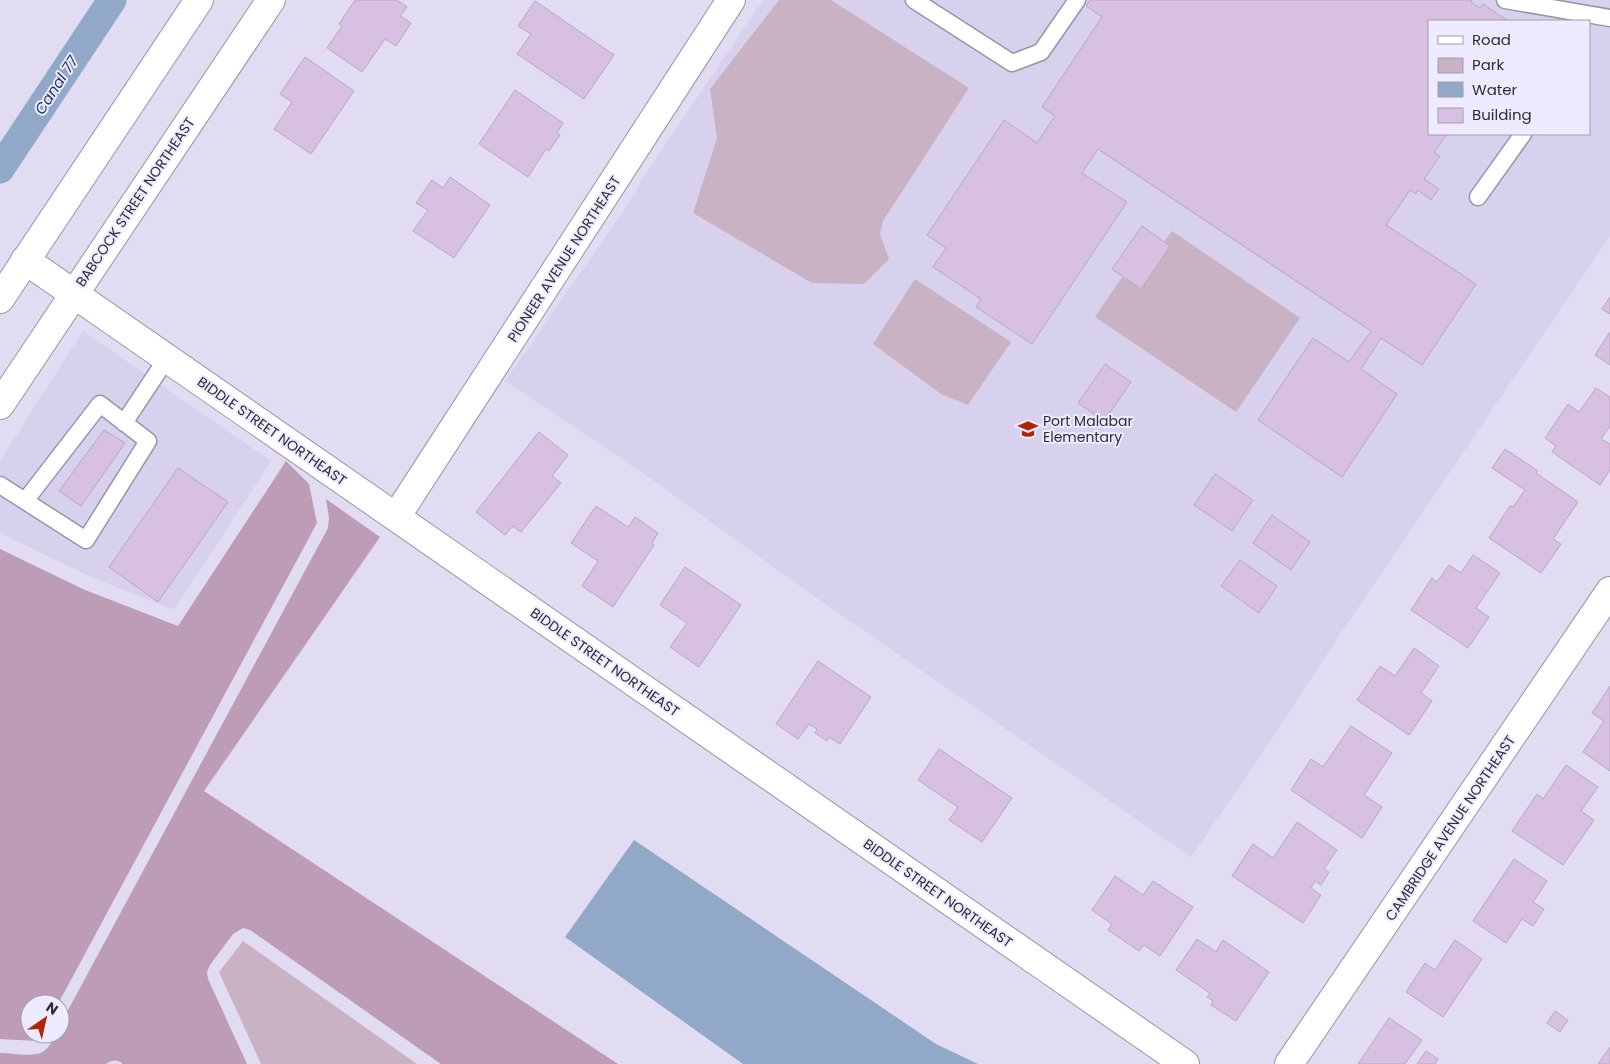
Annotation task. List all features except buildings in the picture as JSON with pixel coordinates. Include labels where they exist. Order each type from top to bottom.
[{"type":"street","points":[[0,299],[199,0]]},
{"type":"street","name":"BABCOCK STREET NORTHEAST","points":[[0,405],[271,0]]},
{"type":"street","name":"PIONEER AVENUE NORTHEAST","points":[[396,517],[731,0]]},
{"type":"street","name":"BIDDLE STREET NORTHEAST","points":[[25,260],[1184,1064]]},
{"type":"street","name":"CAMBRIDGE AVENUE NORTHEAST","points":[[1289,1064],[1610,591]]},
{"type":"lane","points":[[914,0],[1012,63],[1041,52],[1077,0]]},
{"type":"lane","points":[[1505,0],[1553,10],[1610,18]]},
{"type":"lane","points":[[1478,197],[1522,135]]},
{"type":"lane","points":[[124,423],[167,358]]},
{"type":"lane","points":[[0,485],[25,501],[86,540],[148,441],[100,404],[25,501]]},
{"type":"shaded area","name":"Port Malabar Elementary","points":[[763,0],[1610,0],[1610,236],[1191,857],[811,594],[647,476],[505,381],[624,210],[644,176]]},
{"type":"shaded area","points":[[83,331],[271,461],[174,610],[91,577],[0,533],[0,461]]},
{"type":"shaded area","points":[[286,461],[309,484],[317,523],[63,994],[20,994],[20,1040],[0,1039],[0,549],[85,590],[178,626]]},
{"type":"shaded area","points":[[326,499],[380,537],[204,791],[618,1064],[441,1064],[250,930],[243,928],[233,934],[207,972],[208,979],[247,1064],[123,1064],[119,1061],[114,1061],[106,1064],[0,1064],[0,1053],[29,1055],[44,1051],[50,1044],[70,1044],[70,1006],[328,528],[329,518]]},
{"type":"green space","points":[[779,0],[831,0],[969,88],[883,221],[880,234],[889,259],[864,284],[812,283],[693,213],[717,138],[710,89]]},
{"type":"green space","points":[[1172,231],[1300,318],[1236,412],[1095,317],[1122,277],[1141,289],[1170,246],[1164,242]]},
{"type":"green space","points":[[915,279],[1011,342],[968,405],[941,394],[873,344]]},
{"type":"green space","points":[[243,941],[417,1064],[261,1064],[219,972]]},
{"type":"water","points":[[634,840],[936,1044],[978,1064],[743,1064],[565,937]]},
{"type":"waterway","name":"Canal 77","points":[[0,169],[112,0]]},
{"type":"place","name":"Port Malabar Elementary","points":[[1028,429]]}]
